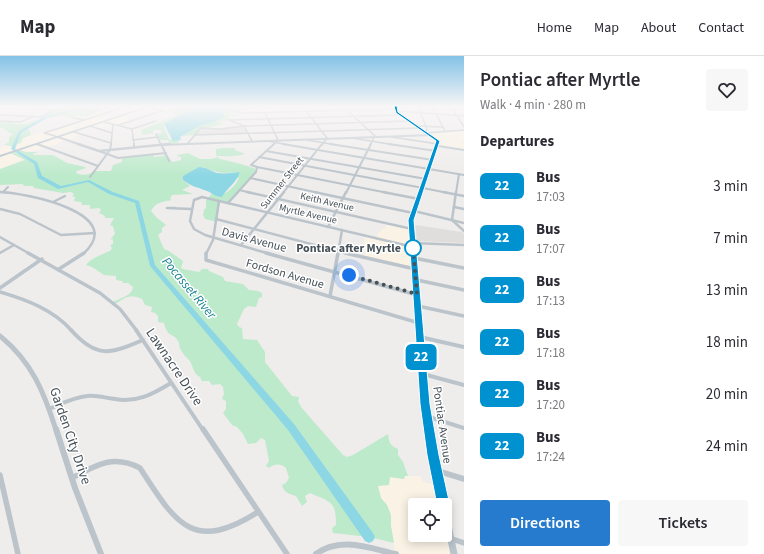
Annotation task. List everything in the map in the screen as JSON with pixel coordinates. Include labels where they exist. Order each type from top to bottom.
[{"type":"main road","points":[[0,156],[81,129]]},
{"type":"main road","points":[[422,129],[437,139],[438,145]]},
{"type":"main road","name":"Pontiac Avenue","points":[[438,145],[411,220],[417,280],[426,416],[443,498]]},
{"type":"main road","points":[[452,542],[454,554]]},
{"type":"street","points":[[56,129],[44,133],[118,158],[166,153]]},
{"type":"street","points":[[100,129],[112,133]]},
{"type":"street","points":[[90,177],[110,150],[112,129]]},
{"type":"street","points":[[132,129],[134,148]]},
{"type":"street","points":[[188,143],[199,129]]},
{"type":"street","points":[[246,129],[252,141]]},
{"type":"street","points":[[274,129],[278,140]]},
{"type":"street","points":[[195,135],[362,129]]},
{"type":"street","points":[[368,129],[374,136]]},
{"type":"street","points":[[99,152],[188,143],[349,138],[464,130]]},
{"type":"street","points":[[322,131],[327,138]]},
{"type":"street","points":[[74,132],[111,143]]},
{"type":"street","points":[[156,134],[170,161]]},
{"type":"street","points":[[328,227],[374,136]]},
{"type":"street","points":[[389,136],[464,150]]},
{"type":"street","points":[[133,140],[158,137]]},
{"type":"street","name":"Summer Street","points":[[242,245],[327,138]]},
{"type":"street","points":[[349,138],[436,151]]},
{"type":"street","points":[[304,139],[433,160]]},
{"type":"street","points":[[262,140],[464,175],[464,170]]},
{"type":"street","points":[[278,140],[274,142],[251,165],[257,168],[419,199]]},
{"type":"street","points":[[37,144],[98,166]]},
{"type":"street","points":[[266,151],[426,179]]},
{"type":"street","points":[[259,157],[464,196]]},
{"type":"street","points":[[228,203],[257,168]]},
{"type":"street","points":[[452,220],[458,174]]},
{"type":"street","points":[[250,178],[464,223]]},
{"type":"street","points":[[2,192],[8,187]]},
{"type":"street","name":"Keith Avenue","points":[[239,190],[412,228]]},
{"type":"street","points":[[2,192],[17,193],[53,202],[88,220],[93,226],[95,233],[90,246],[80,256],[60,269]]},
{"type":"street","points":[[53,202],[65,196]]},
{"type":"street","name":"Myrtle Avenue","points":[[191,209],[194,200],[200,197],[413,245],[464,245]]},
{"type":"street","name":"Fordson Avenue","points":[[219,201],[213,238],[205,255],[206,260],[419,323]]},
{"type":"street","points":[[454,207],[464,209]]},
{"type":"street","points":[[175,208],[191,209]]},
{"type":"street","points":[[0,209],[20,214],[61,234],[70,236],[95,233]]},
{"type":"street","name":"Davis Avenue","points":[[191,209],[189,221],[190,225],[201,233],[213,238],[417,294]]},
{"type":"street","points":[[216,219],[255,228],[366,259],[415,269]]},
{"type":"street","points":[[452,220],[464,231]]},
{"type":"street","points":[[330,296],[342,230]]},
{"type":"street","name":"Lawnacre Drive","points":[[0,238],[60,269],[100,293],[120,309],[143,340],[287,554]]},
{"type":"street","points":[[0,253],[14,245]]},
{"type":"street","points":[[414,258],[464,268]]},
{"type":"street","points":[[0,288],[42,259]]},
{"type":"street","points":[[417,280],[464,290]]},
{"type":"street","points":[[0,292],[20,297],[41,307],[61,320],[85,345],[95,350],[104,352],[116,350],[143,340]]},
{"type":"street","points":[[418,306],[464,316]]},
{"type":"street","name":"Garden City Drive","points":[[0,336],[7,340],[22,356],[33,371],[49,409],[86,519],[101,554]]},
{"type":"street","points":[[420,337],[464,347]]},
{"type":"street","points":[[423,374],[464,385]]},
{"type":"street","points":[[49,409],[69,400],[82,397],[93,396],[123,401],[139,399],[152,394],[171,383]]},
{"type":"street","points":[[426,416],[464,428]]},
{"type":"street","points":[[72,478],[98,464],[111,460],[132,462],[140,468],[177,522],[188,533]]},
{"type":"street","points":[[437,471],[464,479]]},
{"type":"street","points":[[0,475],[18,554]]},
{"type":"street","points":[[227,534],[258,512]]},
{"type":"street","points":[[452,539],[464,543]]},
{"type":"street","points":[[316,554],[326,546],[346,544],[396,554]]},
{"type":"shaded area","points":[[52,129],[82,129],[75,131],[81,134],[75,136],[76,138],[58,142],[58,144],[48,147],[45,146],[34,151],[26,152],[20,150],[11,153],[25,159],[0,169],[0,147],[6,145],[10,147],[21,143],[23,138]]},
{"type":"shaded area","points":[[202,129],[245,129],[247,133],[222,135],[197,134]]},
{"type":"shaded area","points":[[461,130],[464,132],[464,140],[462,141],[464,144],[464,149],[441,145],[439,140],[429,133]]},
{"type":"shaded area","points":[[385,223],[412,228],[415,269],[362,258],[365,253],[364,247],[367,247],[363,244],[366,236],[377,238],[378,232],[382,231],[381,229],[386,228]]},
{"type":"shaded area","points":[[415,225],[462,232],[464,234],[464,243],[417,241]]},
{"type":"shaded area","points":[[405,476],[420,476],[423,482],[439,485],[442,498],[408,498],[408,542],[452,542],[454,554],[395,554],[391,515],[387,505],[381,498],[378,486],[389,477],[404,479]]},
{"type":"green space","points":[[4,129],[28,129],[31,135],[23,138],[21,143],[13,146],[4,145],[9,142],[9,137],[13,134]]},
{"type":"green space","points":[[165,129],[169,139],[179,140],[178,143],[170,144],[168,140],[160,140],[156,134],[163,133],[160,130],[153,130],[153,133],[143,135],[141,130]]},
{"type":"green space","points":[[191,129],[200,129],[195,135],[182,136]]},
{"type":"green space","points":[[235,148],[235,150],[245,154],[235,156],[216,156],[216,149]]},
{"type":"green space","points":[[20,150],[26,152],[38,152],[33,154],[34,155],[53,155],[67,163],[85,167],[86,168],[77,171],[76,173],[83,175],[94,171],[111,171],[113,165],[122,162],[122,158],[152,154],[154,157],[164,156],[163,153],[166,153],[172,162],[181,160],[181,157],[177,156],[178,155],[188,153],[200,159],[219,157],[219,159],[238,163],[255,169],[256,172],[228,203],[220,201],[217,222],[205,219],[203,215],[206,208],[206,201],[213,192],[221,195],[234,186],[238,181],[239,178],[237,178],[240,172],[229,173],[213,171],[203,167],[183,176],[183,180],[190,186],[182,190],[193,194],[172,195],[170,199],[172,200],[160,203],[153,208],[151,211],[166,225],[162,228],[162,232],[158,235],[164,249],[183,261],[181,268],[199,272],[202,269],[208,269],[209,271],[223,277],[225,281],[243,284],[249,290],[262,293],[262,297],[259,298],[256,307],[248,306],[244,309],[237,324],[242,328],[243,339],[257,340],[265,352],[265,362],[292,396],[299,397],[298,401],[301,407],[343,455],[347,457],[353,455],[388,434],[390,443],[393,447],[398,449],[398,455],[403,462],[408,476],[405,476],[404,479],[390,477],[389,485],[378,486],[381,498],[387,505],[391,515],[394,543],[369,537],[333,533],[332,528],[336,525],[335,510],[327,500],[310,493],[305,496],[307,502],[302,506],[296,496],[285,491],[282,485],[286,483],[289,478],[286,468],[279,465],[269,468],[266,466],[269,461],[265,440],[261,438],[256,443],[248,444],[243,434],[237,427],[232,425],[223,413],[226,409],[226,401],[222,399],[224,394],[223,387],[220,384],[212,385],[209,381],[202,381],[194,371],[191,362],[180,349],[179,342],[167,331],[164,323],[158,322],[158,316],[151,312],[152,307],[145,305],[142,299],[131,296],[115,304],[113,302],[128,295],[133,287],[128,283],[123,283],[122,281],[116,280],[116,276],[104,275],[86,265],[94,258],[110,251],[112,248],[110,245],[113,244],[113,239],[110,240],[115,234],[113,226],[110,225],[114,218],[105,218],[105,216],[99,213],[101,210],[99,208],[90,209],[90,205],[82,205],[81,202],[74,201],[75,197],[72,196],[74,194],[71,192],[63,193],[34,188],[33,186],[25,186],[22,184],[0,185],[0,169],[25,160],[10,153]]},
{"type":"water","points":[[167,129],[193,129],[180,137],[181,140],[173,141]]},
{"type":"water","points":[[199,167],[206,168],[217,173],[240,172],[239,176],[222,197],[220,197],[192,186],[183,180],[183,176]]},
{"type":"waterway","name":"Pocasset River","points":[[25,129],[20,132],[13,149],[36,163],[40,177],[60,188],[89,181],[111,193],[137,202],[152,265],[291,427],[369,537]]},
{"type":"bus line","name":"22","points":[[423,129],[437,139],[438,146],[412,216],[412,242],[417,280],[425,404],[430,439],[443,498]]},
{"type":"place","name":"Pontiac after Myrtle","points":[[413,248]]},
{"type":"route","points":[[349,275],[417,294],[417,280],[413,248]]}]
